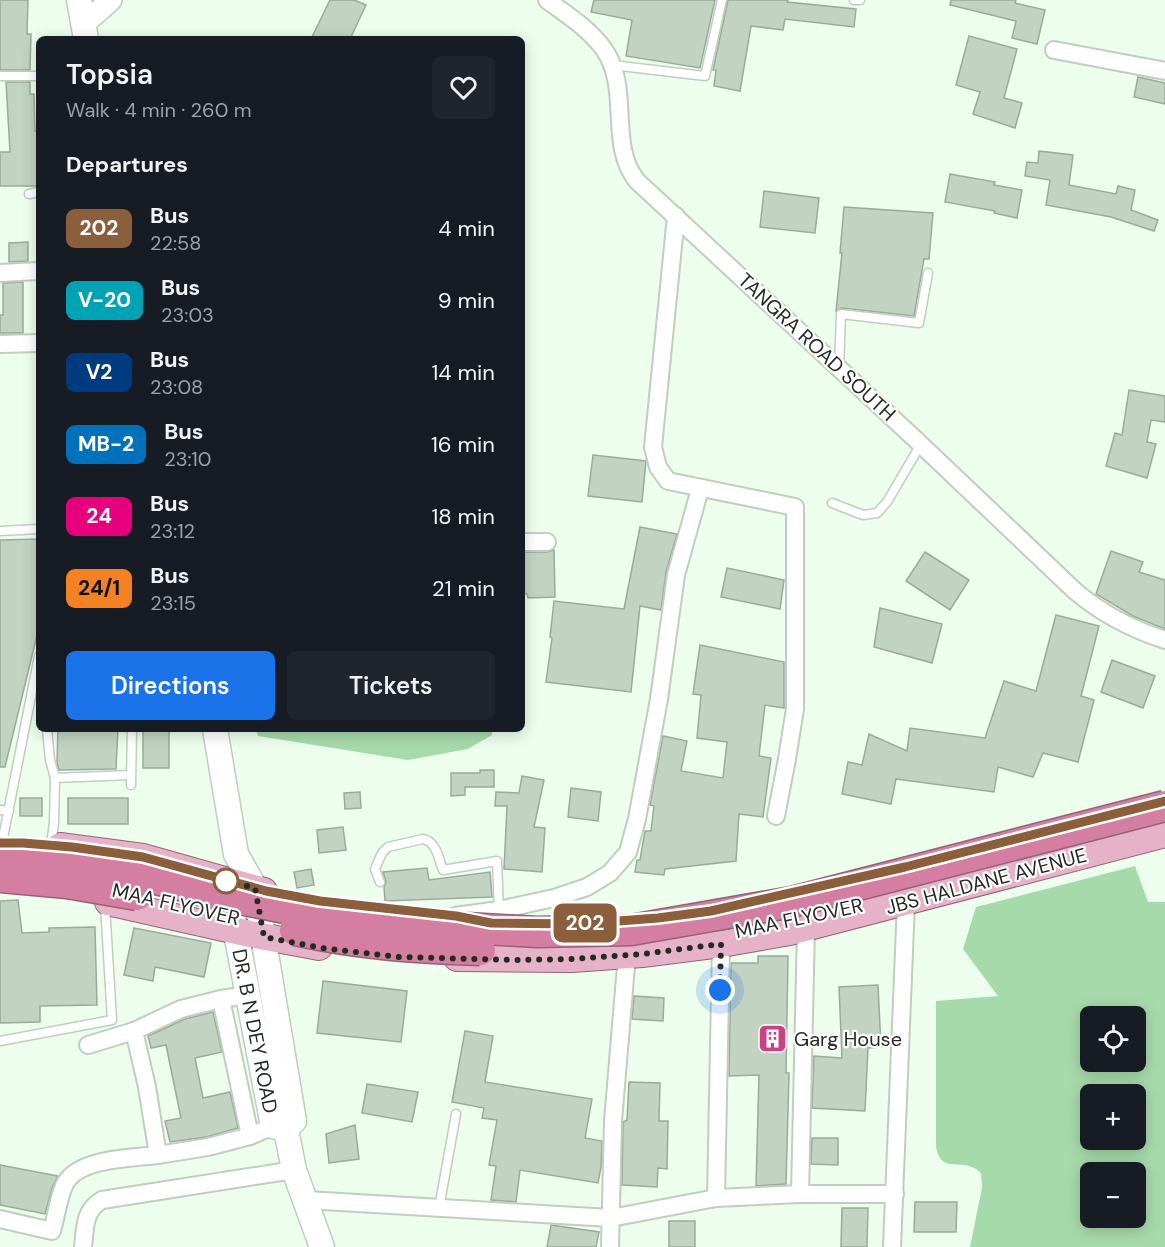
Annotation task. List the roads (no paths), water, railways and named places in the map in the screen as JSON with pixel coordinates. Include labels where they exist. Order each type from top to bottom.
[{"type":"highway","name":"MAA FLYOVER","points":[[1,846],[136,874],[220,895],[300,911],[381,923],[537,932],[631,930],[792,902],[1165,806]]},
{"type":"highway","name":"MAA FLYOVER","points":[[0,877],[33,878],[102,887],[300,931],[356,941],[422,948],[535,951],[662,945],[789,922],[841,911],[1165,827]]},
{"type":"main road","points":[[79,0],[85,32]]},
{"type":"main road","points":[[216,732],[236,854],[226,880]]},
{"type":"main road","name":"JBS HALDANE AVENUE","points":[[1,846],[51,845],[143,857],[255,888],[320,901],[456,916],[491,923],[579,924],[711,911],[905,867],[1165,801]]},
{"type":"main road","name":"JBS HALDANE AVENUE","points":[[0,892],[58,895],[105,901],[235,931],[322,948],[399,957],[561,960],[721,944],[806,927],[1165,834]]},
{"type":"main road","name":"DR. B N DEY ROAD","points":[[236,854],[255,888],[264,937],[260,994]]},
{"type":"main road","name":"DR. B N DEY ROAD","points":[[226,880],[235,931],[260,994],[294,1120],[279,1127],[322,1247]]},
{"type":"street","points":[[85,32],[111,0]]},
{"type":"street","name":"TANGRA ROAD SOUTH","points":[[547,0],[586,29],[604,49],[612,65],[617,80],[624,158],[637,181],[1091,605],[1138,631],[1165,640]]},
{"type":"street","points":[[1054,50],[1165,71]]},
{"type":"street","points":[[676,216],[653,447],[658,467],[668,481],[795,507],[795,709],[776,816]]},
{"type":"street","points":[[0,273],[36,271]]},
{"type":"street","points":[[0,344],[36,343]]},
{"type":"street","points":[[456,916],[499,910],[554,898],[587,887],[610,873],[628,852],[638,819],[659,699],[676,574],[700,489]]},
{"type":"street","points":[[525,542],[547,542]]},
{"type":"street","points":[[892,1247],[906,902]]},
{"type":"street","points":[[800,1194],[806,927]]},
{"type":"street","points":[[716,1198],[721,944]]},
{"type":"street","points":[[610,1247],[613,1121],[627,954]]},
{"type":"street","points":[[88,1045],[134,1031],[182,1010],[221,999],[260,994]]},
{"type":"street","points":[[221,999],[250,1136]]},
{"type":"street","points":[[134,1031],[147,1087],[158,1155]]},
{"type":"street","points":[[0,1219],[52,1231],[64,1184],[78,1171],[101,1162],[208,1147],[279,1127]]},
{"type":"street","points":[[83,1247],[92,1205],[102,1200],[294,1170]]},
{"type":"street","points":[[306,1200],[611,1218],[716,1198],[800,1194],[895,1194]]},
{"type":"lane","points":[[612,65],[705,76],[722,0]]},
{"type":"lane","points":[[854,0],[860,0]]},
{"type":"lane","points":[[0,76],[36,75]]},
{"type":"lane","points":[[29,194],[36,193]]},
{"type":"lane","points":[[839,368],[841,314],[919,323],[928,273]]},
{"type":"lane","points":[[832,503],[863,515],[877,513],[887,501],[921,444]]},
{"type":"lane","points":[[0,531],[36,529]]},
{"type":"lane","points":[[1,846],[5,810],[36,670]]},
{"type":"lane","points":[[47,732],[50,760],[55,778],[51,845]]},
{"type":"lane","points":[[55,778],[130,780],[132,732]]},
{"type":"lane","points":[[380,882],[375,869],[385,850],[423,839],[428,840],[434,844],[443,870],[497,861],[499,910]]},
{"type":"lane","points":[[0,1041],[112,1020],[105,901]]},
{"type":"lane","points":[[439,1208],[456,1114]]},
{"type":"place","name":"Garg House","points":[[773,1039]]}]
